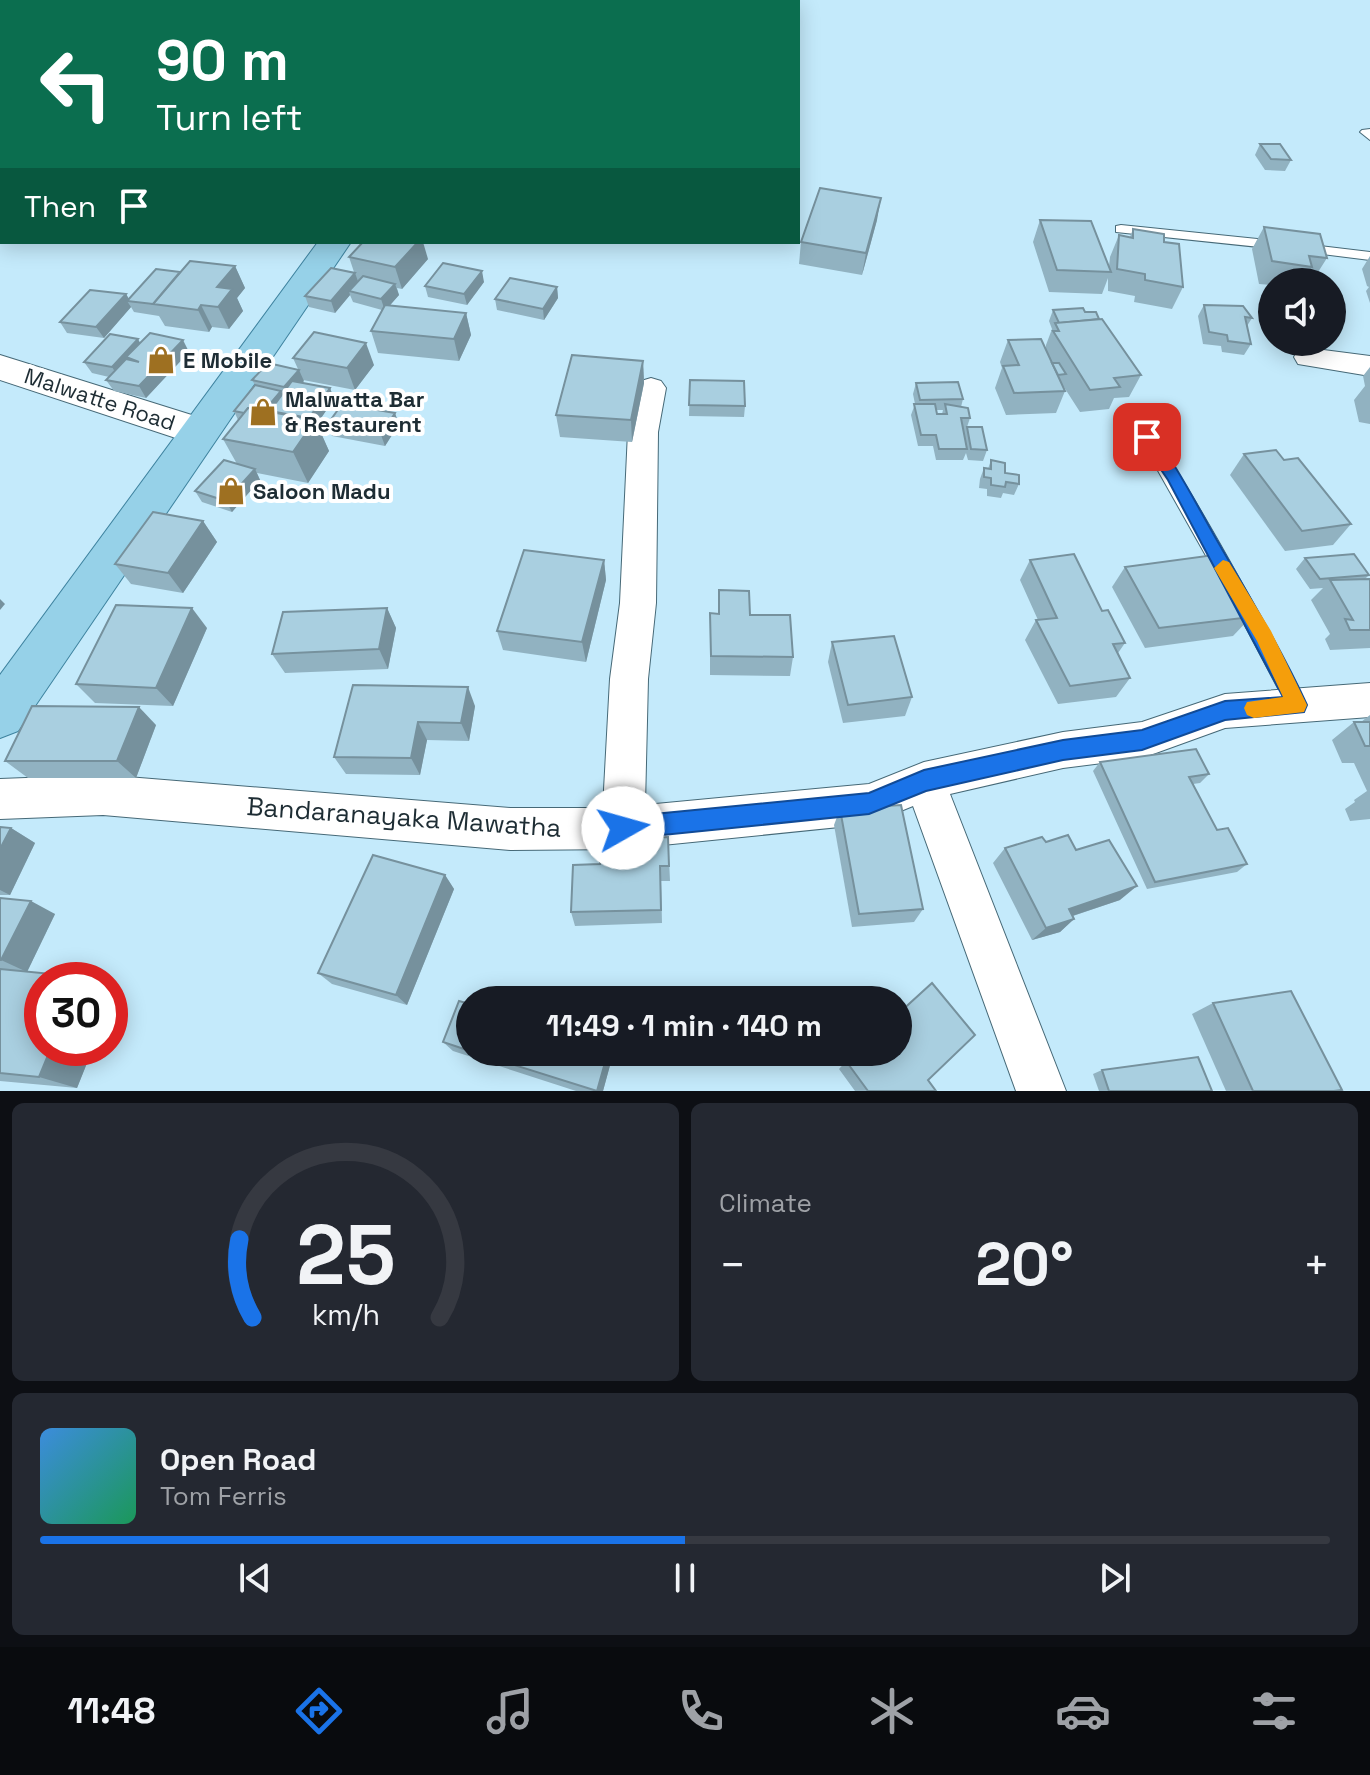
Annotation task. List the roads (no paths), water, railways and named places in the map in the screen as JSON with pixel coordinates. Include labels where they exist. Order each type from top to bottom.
[{"type":"main road","points":[[0,715],[334,244]]},
{"type":"street","points":[[1308,357],[1370,366]]},
{"type":"street","name":"Malwatte Road","points":[[0,367],[200,432]]},
{"type":"street","points":[[623,828],[629,679],[638,603],[643,432],[651,388]]},
{"type":"street","name":"Bandaranayaka Mawatha","points":[[0,799],[103,795],[510,829],[623,828],[869,804],[924,781],[1063,750],[1142,740],[1225,711],[1370,700]]},
{"type":"street","points":[[924,781],[1041,1091]]},
{"type":"lane","points":[[1121,229],[1370,256]]},
{"type":"lane","points":[[1147,437],[1175,476],[1213,552],[1264,636],[1297,705]]},
{"type":"place","name":"E Mobile","points":[[161,360]]},
{"type":"place","name":"Malwatta Bar & Restaurent","points":[[263,412]]},
{"type":"place","name":"Saloon Madu","points":[[231,491]]}]
